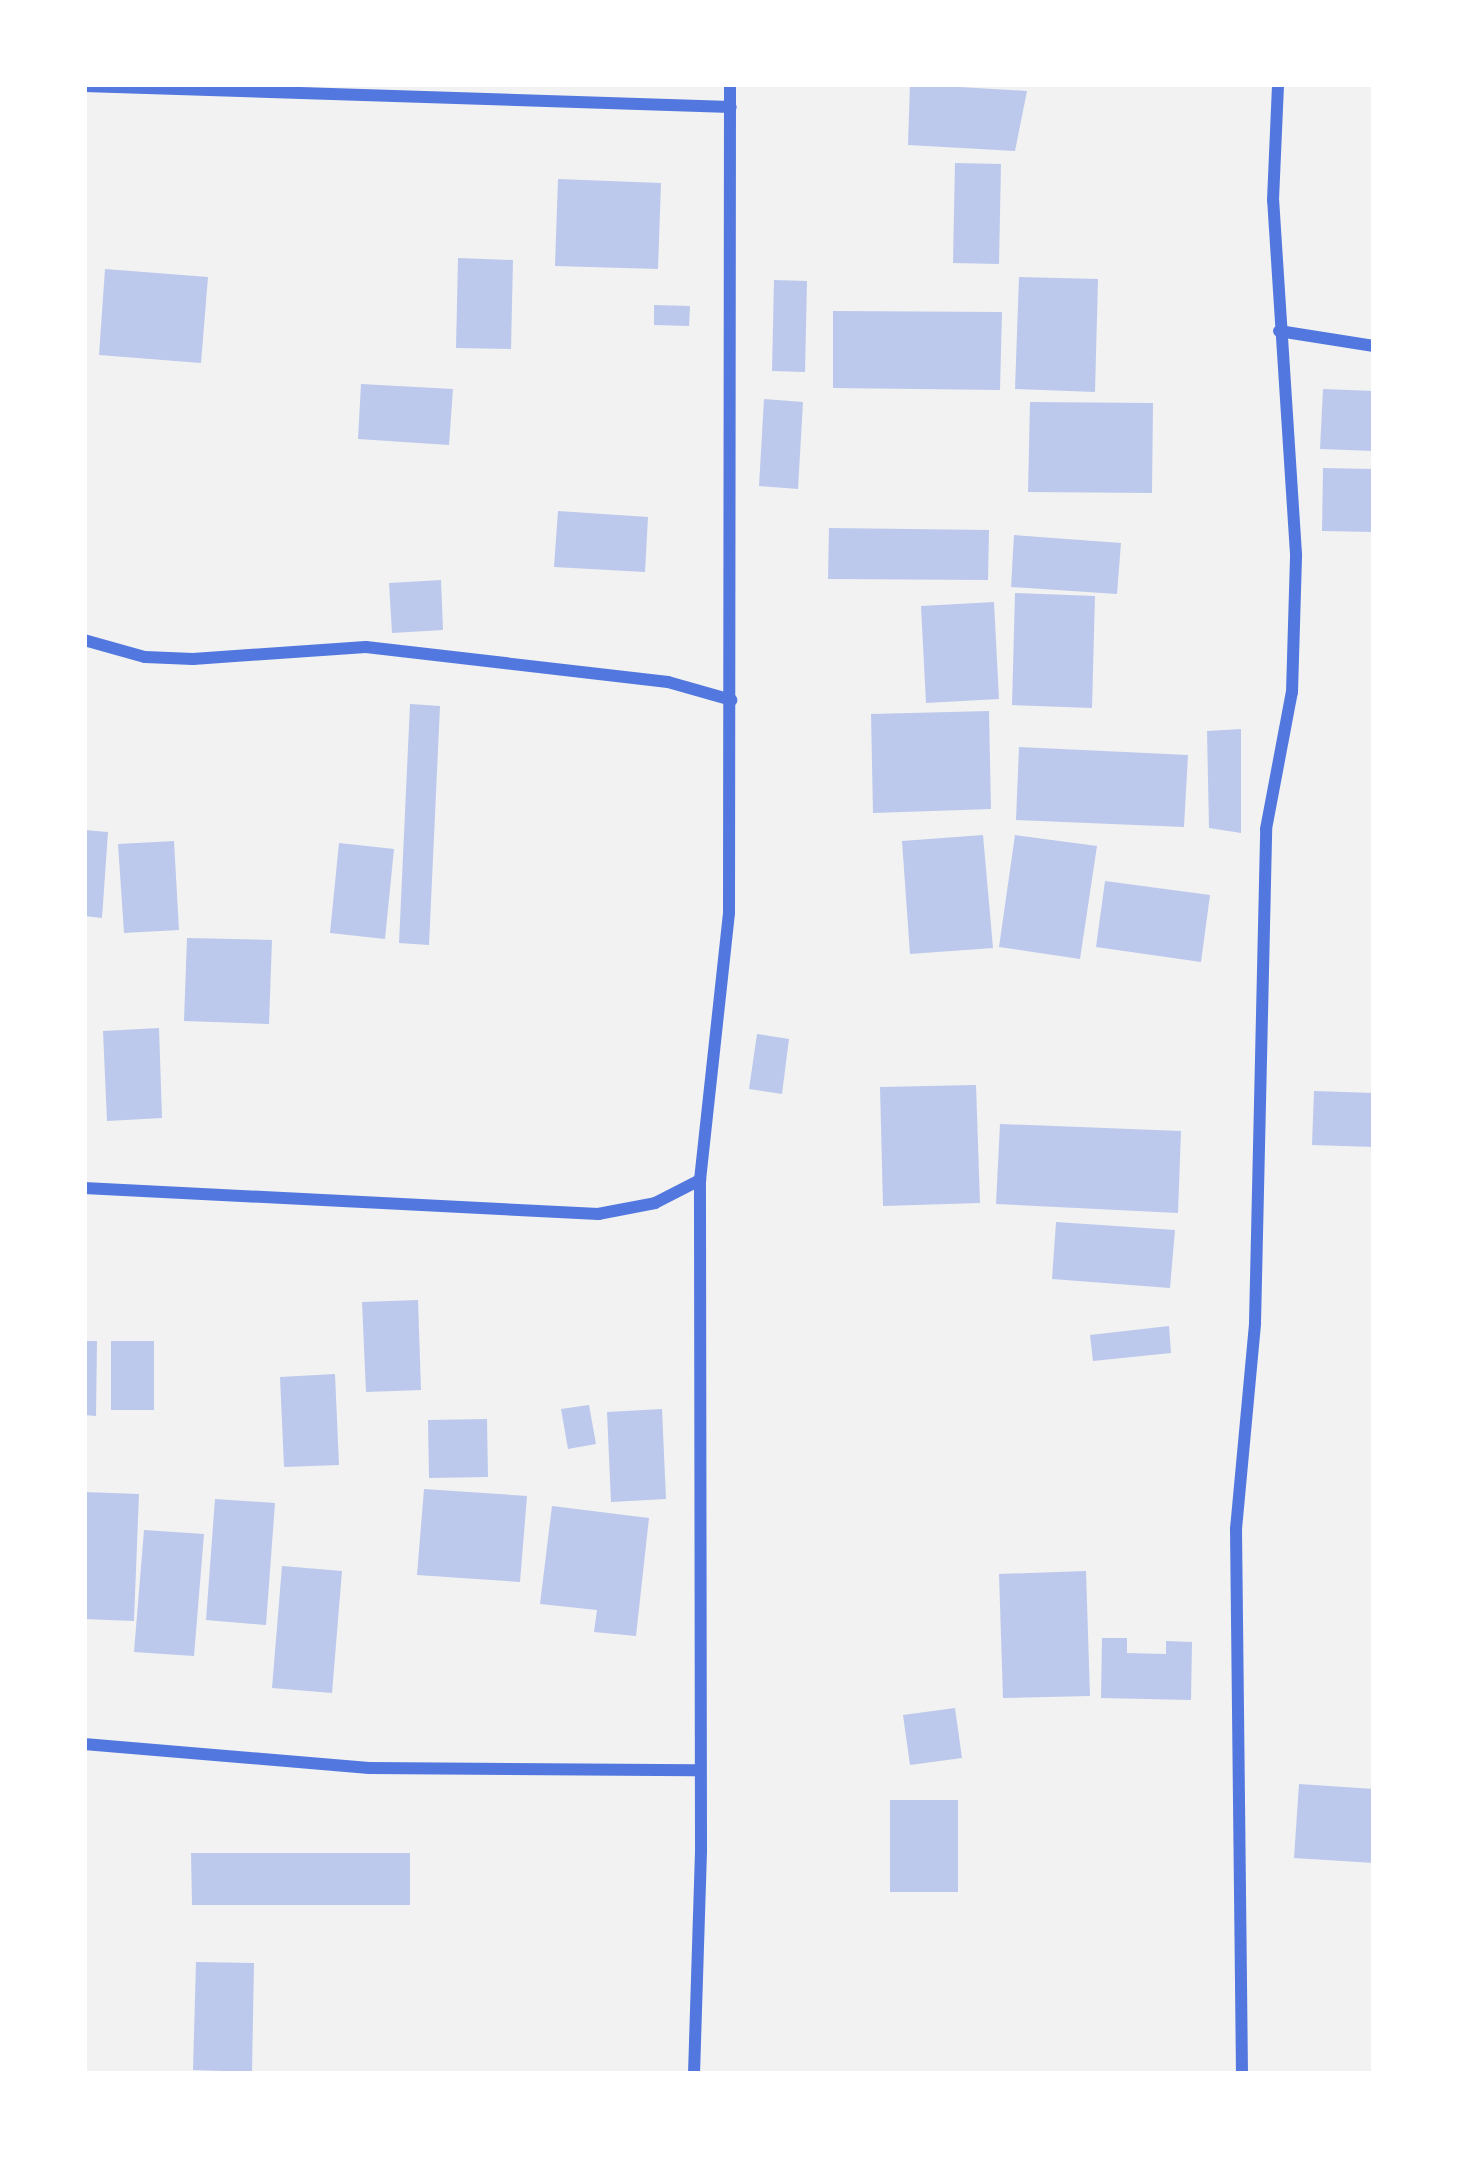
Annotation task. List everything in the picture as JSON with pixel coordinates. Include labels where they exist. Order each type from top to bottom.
[{"type":"street","points":[[694,2074],[700,1180],[729,914],[731,700],[725,480],[730,84]]},
{"type":"street","points":[[1242,2074],[1236,1528],[1255,1323],[1266,829],[1292,692],[1296,554],[1279,332],[1278,84]]},
{"type":"street","points":[[84,86],[730,107]]},
{"type":"street","points":[[1279,332],[1374,346]]},
{"type":"street","points":[[84,640],[145,657],[193,659],[366,647],[668,682],[731,700]]},
{"type":"street","points":[[84,1188],[598,1214],[655,1203],[700,1180]]},
{"type":"street","points":[[84,1744],[369,1768],[696,1770]]},
{"type":"building","points":[[910,84],[1027,91],[1015,151],[908,145]]},
{"type":"building","points":[[955,163],[1001,164],[999,264],[953,263]]},
{"type":"building","points":[[558,179],[661,183],[658,269],[555,266]]},
{"type":"building","points":[[458,258],[513,260],[511,349],[456,348]]},
{"type":"building","points":[[105,269],[208,277],[201,363],[99,355]]},
{"type":"building","points":[[1019,277],[1098,279],[1095,392],[1015,389]]},
{"type":"building","points":[[774,280],[807,281],[805,372],[772,371]]},
{"type":"building","points":[[654,305],[690,306],[689,326],[654,325]]},
{"type":"building","points":[[833,311],[1002,312],[1000,390],[833,388]]},
{"type":"building","points":[[361,384],[453,389],[449,445],[358,439]]},
{"type":"building","points":[[1323,389],[1374,391],[1374,451],[1320,449]]},
{"type":"building","points":[[764,399],[803,402],[798,489],[759,486]]},
{"type":"building","points":[[1030,402],[1153,403],[1152,493],[1028,492]]},
{"type":"building","points":[[1323,468],[1374,469],[1374,532],[1322,531]]},
{"type":"building","points":[[558,511],[648,517],[645,572],[554,567]]},
{"type":"building","points":[[829,528],[989,530],[988,580],[828,579]]},
{"type":"building","points":[[1014,535],[1121,543],[1117,594],[1011,587]]},
{"type":"building","points":[[441,580],[443,630],[392,633],[389,583]]},
{"type":"building","points":[[1015,593],[1095,596],[1092,708],[1012,705]]},
{"type":"building","points":[[994,602],[999,699],[926,703],[921,606]]},
{"type":"building","points":[[410,704],[440,706],[429,945],[399,943]]},
{"type":"building","points":[[989,711],[991,809],[873,813],[871,714]]},
{"type":"building","points":[[1241,729],[1241,833],[1209,828],[1207,731]]},
{"type":"building","points":[[1019,747],[1188,755],[1184,827],[1016,820]]},
{"type":"building","points":[[84,830],[108,832],[102,918],[84,916]]},
{"type":"building","points":[[983,835],[993,948],[910,954],[902,841]]},
{"type":"building","points":[[1015,835],[1097,846],[1080,959],[999,947]]},
{"type":"building","points":[[174,841],[179,930],[124,933],[118,844]]},
{"type":"building","points":[[339,843],[394,849],[385,939],[330,933]]},
{"type":"building","points":[[1105,881],[1210,895],[1201,962],[1096,947]]},
{"type":"building","points":[[187,938],[272,940],[269,1024],[184,1021]]},
{"type":"building","points":[[159,1028],[162,1118],[107,1121],[103,1031]]},
{"type":"building","points":[[757,1034],[789,1039],[782,1094],[749,1089]]},
{"type":"building","points":[[976,1085],[980,1203],[883,1206],[880,1087]]},
{"type":"building","points":[[1314,1091],[1374,1093],[1374,1147],[1312,1145]]},
{"type":"building","points":[[1000,1124],[1181,1131],[1178,1213],[996,1204]]},
{"type":"building","points":[[1056,1222],[1175,1230],[1170,1288],[1052,1279]]},
{"type":"building","points":[[418,1300],[421,1390],[366,1392],[362,1302]]},
{"type":"building","points":[[1169,1326],[1171,1353],[1093,1361],[1090,1335]]},
{"type":"building","points":[[84,1341],[97,1341],[96,1416],[84,1415]]},
{"type":"building","points":[[111,1341],[154,1341],[154,1410],[111,1410]]},
{"type":"building","points":[[335,1374],[339,1465],[284,1467],[280,1377]]},
{"type":"building","points":[[589,1405],[596,1444],[568,1449],[561,1409]]},
{"type":"building","points":[[662,1409],[666,1499],[611,1502],[607,1412]]},
{"type":"building","points":[[487,1419],[488,1477],[429,1478],[428,1420]]},
{"type":"building","points":[[424,1489],[527,1496],[520,1582],[417,1575]]},
{"type":"building","points":[[84,1492],[139,1494],[134,1621],[84,1619]]},
{"type":"building","points":[[215,1499],[275,1503],[266,1625],[206,1620]]},
{"type":"building","points":[[552,1506],[649,1518],[636,1636],[594,1632],[597,1610],[540,1604]]},
{"type":"building","points":[[144,1530],[204,1534],[194,1656],[134,1652]]},
{"type":"building","points":[[282,1566],[342,1571],[332,1693],[272,1688]]},
{"type":"building","points":[[1086,1571],[1090,1696],[1003,1698],[999,1574]]},
{"type":"building","points":[[1102,1638],[1127,1638],[1127,1653],[1166,1654],[1166,1641],[1192,1642],[1191,1700],[1101,1698]]},
{"type":"building","points":[[955,1708],[962,1758],[910,1765],[903,1715]]},
{"type":"building","points":[[1299,1784],[1374,1789],[1374,1863],[1294,1858]]},
{"type":"building","points":[[890,1800],[958,1800],[958,1892],[890,1892]]},
{"type":"building","points":[[191,1853],[410,1853],[410,1905],[192,1905]]},
{"type":"building","points":[[196,1962],[254,1963],[252,2072],[193,2070]]}]
